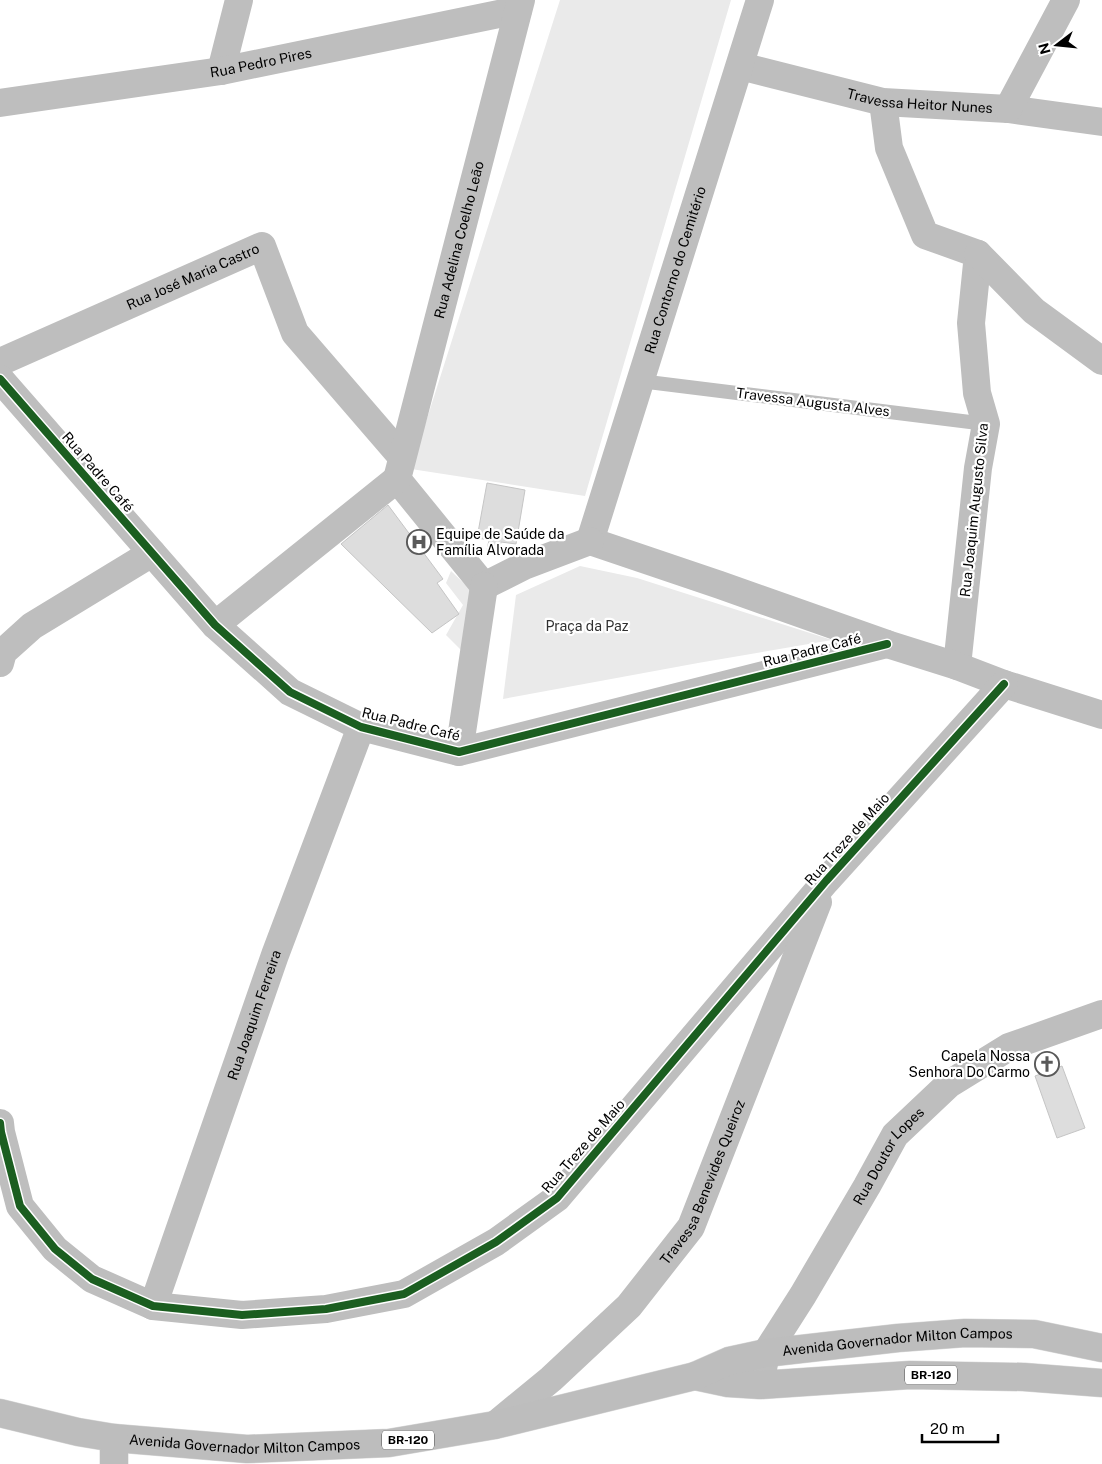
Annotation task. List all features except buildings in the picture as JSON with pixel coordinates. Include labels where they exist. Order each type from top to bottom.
[{"type":"main road","name":"Avenida Governador Milton Campos","points":[[0,1412],[78,1432],[114,1451],[247,1449],[389,1443],[495,1425],[695,1376],[729,1361],[766,1353],[898,1338],[965,1333],[1034,1334],[1102,1348]]},
{"type":"main road","name":"Avenida Governador Milton Campos","points":[[695,1376],[728,1383],[760,1385],[910,1375],[1024,1377],[1102,1384]]},
{"type":"street","points":[[221,71],[240,0]]},
{"type":"street","name":"Rua Contorno do Cemitério","points":[[590,541],[760,0]]},
{"type":"street","points":[[1008,109],[1066,0]]},
{"type":"street","name":"Rua Pedro Pires","points":[[0,103],[221,71],[519,5]]},
{"type":"street","name":"Rua Adelina Coelho Leão","points":[[400,468],[519,5]]},
{"type":"street","name":"Travessa Heitor Nunes","points":[[740,66],[883,102],[1008,109],[1102,122]]},
{"type":"street","points":[[883,102],[889,148],[925,235],[978,254],[1034,311],[1102,361]]},
{"type":"street","name":"Rua José Maria Castro","points":[[0,362],[262,246],[296,333],[400,468]]},
{"type":"street","name":"Rua Joaquim Augusto Silva","points":[[957,666],[978,468],[986,424],[977,393],[972,323],[978,254]]},
{"type":"street","name":"Rua Padre Café","points":[[0,379],[215,625],[290,692],[362,727],[459,752],[887,644]]},
{"type":"street","points":[[215,625],[400,468],[484,586],[459,752]]},
{"type":"street","points":[[484,586],[524,566],[590,541],[720,584],[1004,684],[1102,715]]},
{"type":"street","points":[[0,663],[3,652],[32,626],[152,553]]},
{"type":"street","name":"Rua Treze de Maio","points":[[0,1123],[20,1206],[55,1249],[92,1279],[153,1306],[242,1315],[326,1310],[404,1294],[496,1242],[557,1198],[826,881],[1004,684]]},
{"type":"street","name":"Rua Joaquim Ferreira","points":[[153,1306],[275,956],[362,727]]},
{"type":"street","name":"Travessa Benevides Queiroz","points":[[495,1425],[551,1379],[629,1306],[691,1227],[826,881]]},
{"type":"street","name":"Rua Doutor Lopes","points":[[760,1385],[766,1353],[803,1295],[895,1135],[949,1084],[1009,1047],[1102,1014]]},
{"type":"lane","name":"Travessa Augusta Alves","points":[[640,381],[986,424]]},
{"type":"green space","points":[[560,0],[731,0],[585,496],[411,469]]},
{"type":"green space","name":"Praça da Paz","points":[[580,566],[637,578],[832,640],[503,699],[516,595]]},
{"type":"green space","points":[[451,571],[473,592],[465,654],[446,635],[463,605],[446,583]]},
{"type":"cycle path","points":[[0,379],[215,625],[290,692],[361,727],[459,752],[887,644]]},
{"type":"cycle path","points":[[0,1123],[20,1206],[55,1249],[92,1279],[153,1306],[242,1315],[326,1309],[404,1294],[496,1242],[557,1198],[826,881],[1004,684]]},
{"type":"place","name":"Equipe de Saúde da Família Alvorada","points":[[419,542]]},
{"type":"place","name":"Capela Nossa Senhora Do Carmo","points":[[1047,1064]]}]
